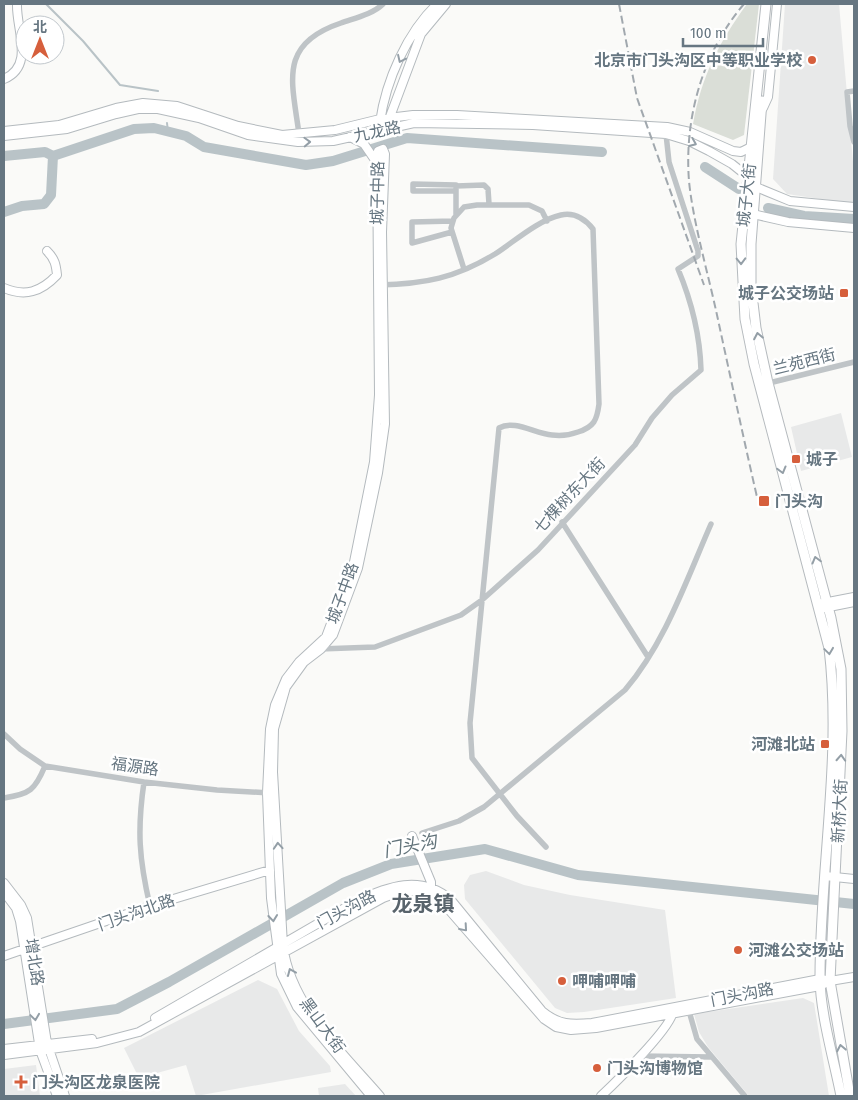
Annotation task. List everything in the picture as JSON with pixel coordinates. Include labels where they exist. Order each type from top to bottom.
[{"type":"main road","points":[[4,79],[18,68],[22,58],[17,4]]},
{"type":"main road","points":[[383,129],[380,119],[395,71],[419,25],[437,4]]},
{"type":"main road","points":[[383,129],[421,34],[446,4]]},
{"type":"main road","points":[[762,4],[753,99],[759,109],[768,97],[777,4]]},
{"type":"main road","name":"城子大街","points":[[764,384],[751,286],[753,214],[766,4]]},
{"type":"main road","name":"城子大街","points":[[764,384],[745,319],[741,244],[747,176],[759,109],[772,4]]},
{"type":"main road","name":"九龙路","points":[[4,131],[59,125],[116,108],[143,103],[177,106],[260,132],[300,134],[335,130],[380,119],[457,115],[667,127],[690,132],[733,151],[741,152],[751,147]]},
{"type":"main road","name":"九龙路","points":[[4,136],[67,129],[138,109],[158,109],[199,118],[248,135],[298,142],[333,141],[414,123],[446,122],[542,126],[666,134],[709,150],[747,176]]},
{"type":"main road","points":[[350,137],[364,144],[377,162]]},
{"type":"main road","name":"城子中路","points":[[280,950],[275,937],[271,898],[270,729],[275,705],[286,679],[299,662],[318,649],[326,637],[354,562],[374,462],[379,395],[385,154],[383,149],[378,151],[377,162],[381,284]]},
{"type":"main road","points":[[756,187],[790,201],[854,207]]},
{"type":"main road","points":[[753,214],[788,222],[854,228]]},
{"type":"main road","points":[[4,288],[17,294],[24,294],[51,282],[57,275],[56,265],[53,257],[47,251]]},
{"type":"main road","name":"新桥大街","points":[[764,384],[823,606],[838,648],[842,690],[830,982],[850,1096]]},
{"type":"main road","points":[[823,606],[854,597]]},
{"type":"main road","points":[[823,606],[854,602]]},
{"type":"main road","name":"新桥大街","points":[[823,606],[833,682],[833,731],[820,982],[841,1096]]},
{"type":"main road","name":"城子中路","points":[[271,793],[283,932],[280,950]]},
{"type":"main road","points":[[412,836],[425,868],[431,890]]},
{"type":"main road","name":"门头沟北路","points":[[4,956],[150,906],[270,870]]},
{"type":"main road","points":[[824,876],[854,880]]},
{"type":"main road","name":"增北路","points":[[4,883],[21,905],[27,918],[29,948],[44,1046]]},
{"type":"main road","name":"门头沟路","points":[[4,1049],[97,1043],[139,1032],[280,950],[389,895],[418,891],[431,890],[436,895],[531,1007],[544,1019],[556,1027],[571,1030],[596,1028],[673,1010],[854,977]]},
{"type":"main road","name":"增北路","points":[[4,892],[16,908],[29,948]]},
{"type":"main road","name":"黑山大街","points":[[280,950],[281,974],[297,1007],[371,1096]]},
{"type":"main road","name":"黑山大街","points":[[280,950],[306,1005],[326,1033],[380,1096]]},
{"type":"main road","name":"门头沟路","points":[[673,1010],[689,1011],[820,982]]},
{"type":"main road","points":[[601,1096],[640,1056],[673,1010]]},
{"type":"main road","points":[[44,1046],[58,1096]]},
{"type":"main road","points":[[44,1046],[65,1096]]},
{"type":"main road","name":"门头沟路","points":[[4,1055],[44,1046]]},
{"type":"street","points":[[300,134],[291,77],[294,62],[304,44],[325,29],[372,12],[383,4]]},
{"type":"street","points":[[854,91],[848,92],[850,126],[853,127],[854,142]]},
{"type":"street","name":"七棵树东大街","points":[[318,649],[374,647],[428,629],[461,615],[482,600],[538,550],[635,445],[652,418],[672,395],[701,370],[700,351],[684,284],[678,269],[698,256],[698,251],[669,162],[666,134]]},
{"type":"street","points":[[456,188],[413,184],[413,191],[456,188],[484,186],[488,188],[489,204]]},
{"type":"street","points":[[456,188],[455,218],[452,232],[464,269]]},
{"type":"street","points":[[456,204],[476,205]]},
{"type":"street","points":[[452,232],[412,243],[412,222],[455,218],[464,207],[476,205],[536,206],[542,211],[547,221]]},
{"type":"street","points":[[381,284],[422,283],[464,269],[493,255],[547,221],[561,215],[575,215],[586,219],[593,229],[598,418],[589,429],[571,434],[552,436],[515,425],[505,424],[500,428],[470,723],[472,758],[499,793],[546,847]]},
{"type":"street","name":"兰苑西街","points":[[764,384],[854,362]]},
{"type":"street","points":[[562,522],[648,657]]},
{"type":"street","points":[[422,833],[460,821],[484,807],[624,690],[640,672],[666,626],[711,524]]},
{"type":"street","name":"福源路","points":[[4,734],[26,754],[45,766],[144,782],[271,793]]},
{"type":"street","points":[[4,798],[30,792],[38,782],[45,766]]},
{"type":"street","points":[[144,782],[138,837],[140,862],[150,906]]},
{"type":"street","points":[[689,1011],[697,1038],[745,1096]]},
{"type":"street","points":[[640,1056],[711,1057]]},
{"type":"shaded area","points":[[747,4],[759,4],[744,135],[733,140],[693,124],[696,107],[712,61],[728,32]]},
{"type":"shaded area","name":"北京市门头沟区中等职业学校","points":[[785,4],[839,4],[854,173],[854,204],[787,194],[773,179]]},
{"type":"shaded area","points":[[841,413],[852,457],[801,471],[791,427]]},
{"type":"shaded area","points":[[486,871],[524,885],[570,895],[665,910],[676,998],[584,1012],[567,1013],[555,1008],[465,899],[464,885],[470,875]]},
{"type":"shaded area","points":[[258,980],[277,989],[299,1031],[330,1066],[331,1072],[196,1096],[186,1065],[139,1078],[124,1048]]},
{"type":"shaded area","points":[[803,998],[814,1003],[829,1096],[749,1096],[708,1047],[699,1032],[694,1014]]},
{"type":"shaded area","name":"门头沟区龙泉医院","points":[[36,1065],[40,1096],[4,1096],[4,1069]]},
{"type":"shaded area","points":[[345,1084],[356,1096],[319,1096],[318,1088]]},
{"type":"waterway","points":[[46,4],[83,41],[120,85],[158,91]]},
{"type":"waterway","points":[[167,123],[168,132]]},
{"type":"waterway","points":[[4,156],[45,152],[53,156],[134,129],[154,128],[186,136],[204,147],[306,165],[333,161],[407,138],[602,152]]},
{"type":"waterway","points":[[4,212],[22,206],[44,204],[51,195],[53,156]]},
{"type":"waterway","points":[[705,167],[739,189]]},
{"type":"waterway","points":[[768,208],[804,216],[854,219]]},
{"type":"waterway","name":"门头沟","points":[[4,1024],[117,1009],[169,982],[343,883],[391,864],[485,849],[578,875],[854,904]]},
{"type":"railway","points":[[619,4],[637,98],[704,285]]},
{"type":"railway","points":[[744,4],[717,43],[707,64],[693,110],[688,157],[689,181],[701,248],[757,497]]},
{"type":"place","name":"北京市门头沟区中等职业学校","points":[[812,60]]},
{"type":"place","name":"城子公交场站","points":[[844,293]]},
{"type":"place","name":"城子","points":[[796,459]]},
{"type":"place","name":"门头沟","points":[[764,501]]},
{"type":"place","name":"河滩北站","points":[[825,744]]},
{"type":"place","name":"河滩公交场站","points":[[738,950]]},
{"type":"place","name":"呷哺呷哺","points":[[562,981]]},
{"type":"place","name":"门头沟博物馆","points":[[597,1068]]},
{"type":"place","name":"门头沟区龙泉医院","points":[[21,1082]]},
{"type":"district","name":"龙泉镇","points":[[423,904]]}]
